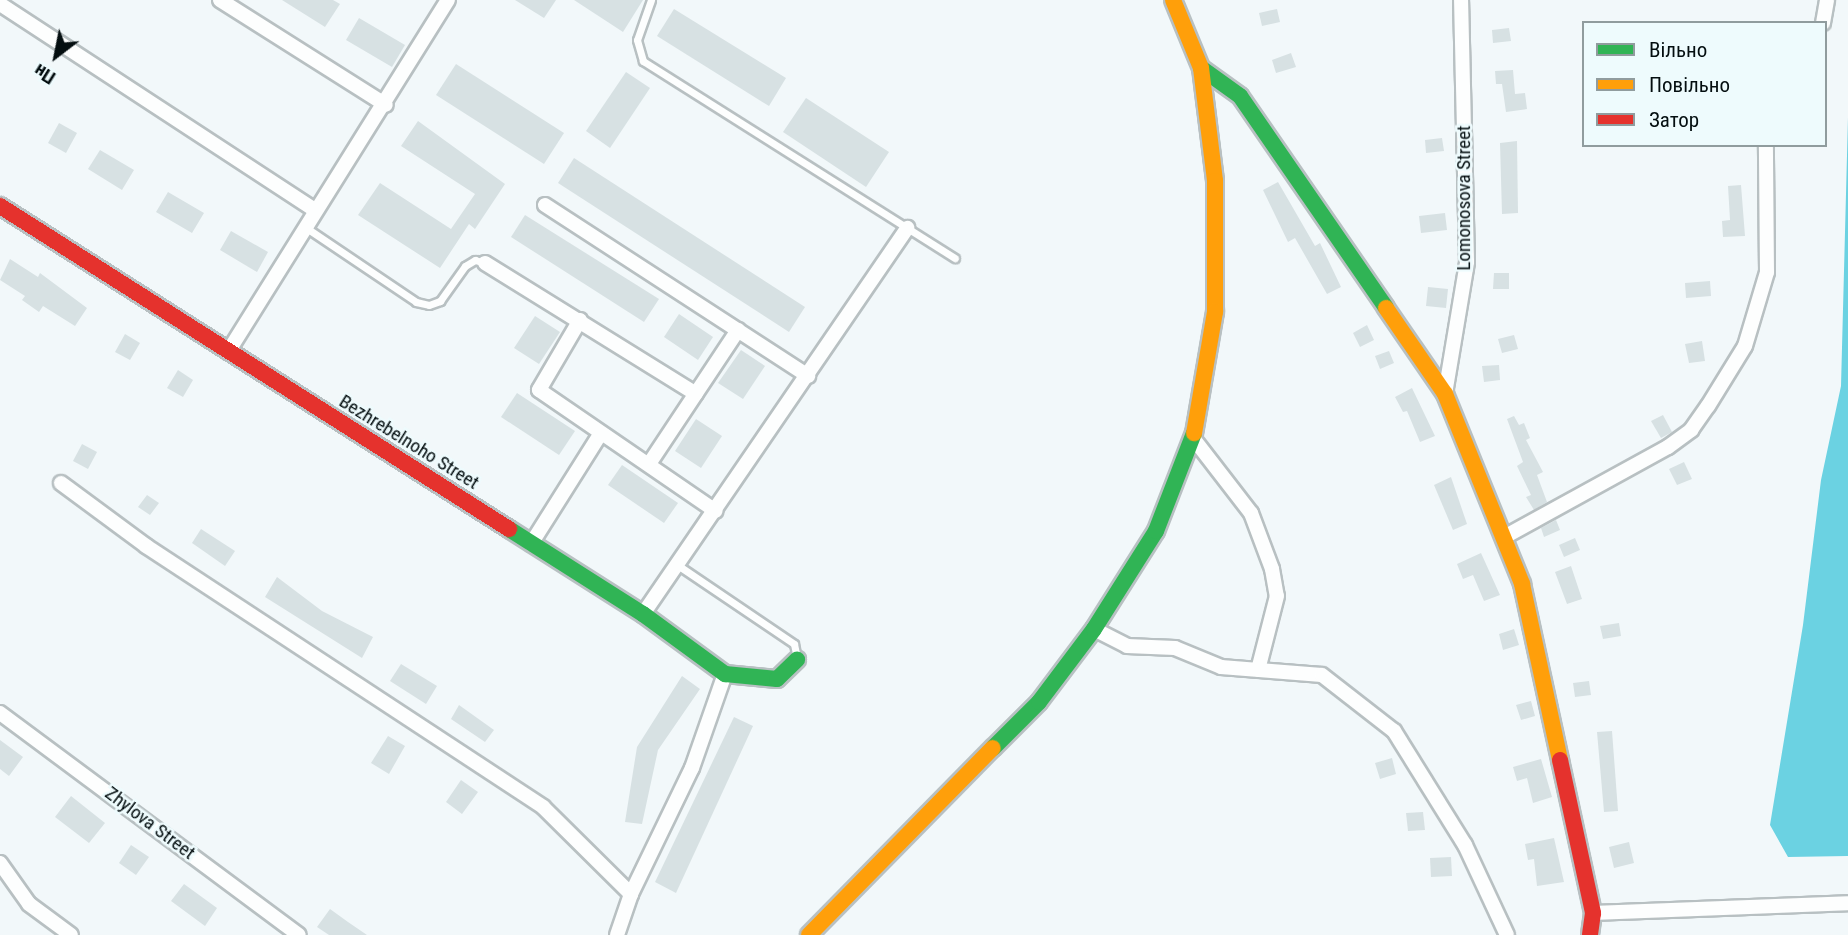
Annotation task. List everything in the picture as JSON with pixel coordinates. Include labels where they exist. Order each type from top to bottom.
[{"type":"street","points":[[220,0],[386,105]]},
{"type":"street","points":[[228,352],[304,226],[386,105],[448,0]]},
{"type":"street","points":[[809,935],[1039,702],[1094,629],[1156,531],[1193,438],[1215,312],[1215,181],[1200,68],[1173,0]]},
{"type":"street","name":"Lomonosova Street","points":[[1445,394],[1467,261],[1461,0]]},
{"type":"street","points":[[1823,21],[1827,0]]},
{"type":"street","points":[[0,4],[315,210]]},
{"type":"street","points":[[1200,68],[1240,96],[1445,394],[1506,536],[1522,584],[1593,914],[1590,935]]},
{"type":"street","points":[[1506,536],[1668,447],[1691,430],[1708,406],[1745,346],[1767,272],[1766,147]]},
{"type":"street","points":[[545,205],[808,376]]},
{"type":"street","name":"Bezhrebelnoho Street","points":[[0,206],[643,614],[724,674]]},
{"type":"street","points":[[643,614],[679,566],[907,228]]},
{"type":"street","points":[[485,263],[696,394]]},
{"type":"street","points":[[580,320],[539,390],[716,510]]},
{"type":"street","points":[[649,464],[738,330]]},
{"type":"street","points":[[531,544],[601,433]]},
{"type":"street","points":[[1193,438],[1251,513],[1272,569],[1277,596],[1258,670]]},
{"type":"street","points":[[61,483],[146,546],[542,807],[631,894]]},
{"type":"street","points":[[1094,629],[1127,646],[1175,648],[1221,667],[1322,675],[1394,732],[1465,845],[1507,935]]},
{"type":"street","points":[[617,935],[631,894],[692,768],[724,674],[777,679],[797,660]]},
{"type":"street","name":"Zhylova Street","points":[[0,713],[299,935]]},
{"type":"street","points":[[0,863],[29,904],[71,935]]},
{"type":"street","points":[[1593,914],[1848,904]]},
{"type":"lane","points":[[651,0],[637,40],[643,61],[955,258]]},
{"type":"lane","points":[[304,226],[416,302],[429,305],[440,301],[465,266],[475,260],[485,263]]},
{"type":"lane","points":[[679,566],[794,644],[797,660]]},
{"type":"water","points":[[1848,117],[1848,856],[1788,857],[1770,825],[1803,625],[1821,480],[1841,386]]},
{"type":"building","points":[[282,0],[333,0],[340,4],[325,27]]},
{"type":"building","points":[[515,0],[556,0],[544,18]]},
{"type":"building","points":[[574,0],[643,0],[623,32]]},
{"type":"building","points":[[674,9],[786,78],[769,106],[657,36]]},
{"type":"building","points":[[1277,9],[1280,22],[1262,26],[1259,13]]},
{"type":"building","points":[[359,18],[405,45],[392,67],[346,40]]},
{"type":"building","points":[[1509,28],[1511,41],[1493,43],[1492,30]]},
{"type":"building","points":[[1291,53],[1296,67],[1276,73],[1272,60]]},
{"type":"building","points":[[456,64],[564,133],[544,164],[436,95]]},
{"type":"building","points":[[1513,70],[1515,94],[1525,93],[1527,109],[1506,112],[1502,84],[1496,84],[1495,71]]},
{"type":"building","points":[[626,72],[650,88],[610,148],[586,131]]},
{"type":"building","points":[[806,98],[889,152],[866,187],[783,132]]},
{"type":"building","points":[[418,121],[505,184],[475,229],[469,224],[440,268],[358,215],[380,183],[451,229],[475,194],[401,146]]},
{"type":"building","points":[[59,123],[77,133],[66,153],[48,143]]},
{"type":"building","points":[[1442,138],[1444,151],[1426,153],[1425,140]]},
{"type":"building","points":[[1517,141],[1518,213],[1502,214],[1500,143]]},
{"type":"building","points":[[100,150],[134,170],[122,190],[88,169]]},
{"type":"building","points":[[574,158],[805,307],[789,332],[558,183]]},
{"type":"building","points":[[1278,182],[1315,246],[1320,243],[1341,287],[1327,294],[1295,238],[1288,242],[1263,190]]},
{"type":"building","points":[[1741,185],[1745,236],[1723,237],[1722,221],[1730,220],[1728,186]]},
{"type":"building","points":[[168,192],[204,213],[192,233],[156,212]]},
{"type":"building","points":[[1445,213],[1447,230],[1421,233],[1419,216]]},
{"type":"building","points":[[525,215],[659,299],[644,322],[511,237]]},
{"type":"building","points":[[231,231],[268,252],[257,272],[220,250]]},
{"type":"building","points":[[10,259],[38,277],[40,273],[87,308],[75,326],[43,306],[39,312],[22,300],[25,296],[0,280]]},
{"type":"building","points":[[1494,273],[1509,273],[1509,289],[1493,289]]},
{"type":"building","points":[[1710,281],[1711,296],[1686,298],[1685,283]]},
{"type":"building","points":[[1428,287],[1448,289],[1446,308],[1426,306]]},
{"type":"building","points":[[679,314],[713,337],[698,360],[664,337]]},
{"type":"building","points":[[535,316],[560,332],[539,364],[514,348]]},
{"type":"building","points":[[1367,325],[1374,340],[1360,347],[1353,333]]},
{"type":"building","points":[[125,334],[140,343],[130,360],[115,352]]},
{"type":"building","points":[[1514,335],[1518,349],[1502,353],[1498,339]]},
{"type":"building","points":[[1702,341],[1705,361],[1689,363],[1685,344]]},
{"type":"building","points":[[741,350],[765,366],[743,399],[718,383]]},
{"type":"building","points":[[1389,351],[1394,363],[1380,369],[1375,356]]},
{"type":"building","points":[[1499,365],[1500,380],[1484,382],[1482,366]]},
{"type":"building","points":[[178,370],[193,380],[183,397],[167,388]]},
{"type":"building","points":[[1412,388],[1435,436],[1420,442],[1407,411],[1403,412],[1395,397]]},
{"type":"building","points":[[517,393],[575,431],[559,455],[501,417]]},
{"type":"building","points":[[1663,415],[1672,432],[1661,438],[1651,421]]},
{"type":"building","points":[[1514,416],[1519,425],[1524,423],[1530,438],[1526,440],[1543,472],[1537,475],[1547,502],[1534,510],[1526,497],[1531,495],[1517,466],[1523,462],[1507,419]]},
{"type":"building","points":[[696,419],[722,436],[701,468],[675,451]]},
{"type":"building","points":[[82,444],[97,452],[88,469],[73,461]]},
{"type":"building","points":[[1684,462],[1692,479],[1677,485],[1669,469]]},
{"type":"building","points":[[622,465],[678,503],[664,523],[608,485]]},
{"type":"building","points":[[1451,477],[1467,524],[1453,530],[1434,485]]},
{"type":"building","points":[[147,495],[159,503],[150,515],[138,507]]},
{"type":"building","points":[[1556,520],[1560,530],[1544,537],[1541,528]]},
{"type":"building","points":[[201,529],[235,551],[225,566],[192,543]]},
{"type":"building","points":[[1575,538],[1580,550],[1564,557],[1559,545]]},
{"type":"building","points":[[1481,553],[1500,595],[1484,601],[1473,575],[1463,579],[1457,564]]},
{"type":"building","points":[[1571,566],[1582,599],[1567,604],[1555,572]]},
{"type":"building","points":[[277,577],[322,611],[373,637],[362,658],[265,597]]},
{"type":"building","points":[[1619,623],[1621,636],[1603,639],[1600,626]]},
{"type":"building","points":[[1514,629],[1519,645],[1503,650],[1499,634]]},
{"type":"building","points":[[401,664],[437,686],[426,704],[390,681]]},
{"type":"building","points":[[682,676],[700,689],[658,750],[642,824],[625,822],[637,747]]},
{"type":"building","points":[[1589,681],[1591,695],[1575,697],[1573,683]]},
{"type":"building","points":[[1531,701],[1535,716],[1521,720],[1516,705]]},
{"type":"building","points":[[459,705],[494,730],[485,742],[451,719]]},
{"type":"building","points":[[734,717],[753,726],[676,893],[655,882]]},
{"type":"building","points":[[1612,731],[1618,811],[1604,812],[1597,732]]},
{"type":"building","points":[[388,736],[405,746],[389,774],[371,763]]},
{"type":"building","points":[[0,740],[23,757],[9,776],[0,769]]},
{"type":"building","points":[[1392,758],[1396,774],[1380,779],[1375,763]]},
{"type":"building","points":[[1541,759],[1552,797],[1533,803],[1527,778],[1517,781],[1513,767]]},
{"type":"building","points":[[461,780],[478,792],[462,814],[446,802]]},
{"type":"building","points":[[71,796],[105,823],[89,843],[55,817]]},
{"type":"building","points":[[1423,812],[1425,830],[1408,831],[1406,813]]},
{"type":"building","points":[[1554,838],[1564,882],[1537,886],[1534,859],[1528,860],[1525,844]]},
{"type":"building","points":[[1629,842],[1634,863],[1614,868],[1609,847]]},
{"type":"building","points":[[131,845],[149,857],[136,875],[119,863]]},
{"type":"building","points":[[1451,857],[1452,876],[1431,877],[1430,858]]},
{"type":"building","points":[[184,884],[217,908],[205,926],[171,901]]},
{"type":"building","points":[[330,909],[367,935],[329,935],[317,927]]},
{"type":"traffic: fast","points":[[1201,68],[1240,96],[1386,308]]},
{"type":"traffic: fast","points":[[993,748],[1039,702],[1094,629],[1156,531],[1194,433]]},
{"type":"traffic: fast","points":[[509,529],[643,614],[725,674],[777,679],[797,660]]},
{"type":"traffic: slow","points":[[1173,0],[1201,68],[1215,181],[1215,312],[1194,433]]},
{"type":"traffic: slow","points":[[1386,308],[1445,394],[1522,584],[1560,760]]},
{"type":"traffic: slow","points":[[809,935],[993,748]]},
{"type":"traffic: jam","points":[[0,206],[509,529]]},
{"type":"traffic: jam","points":[[1560,760],[1593,913],[1590,935]]}]
